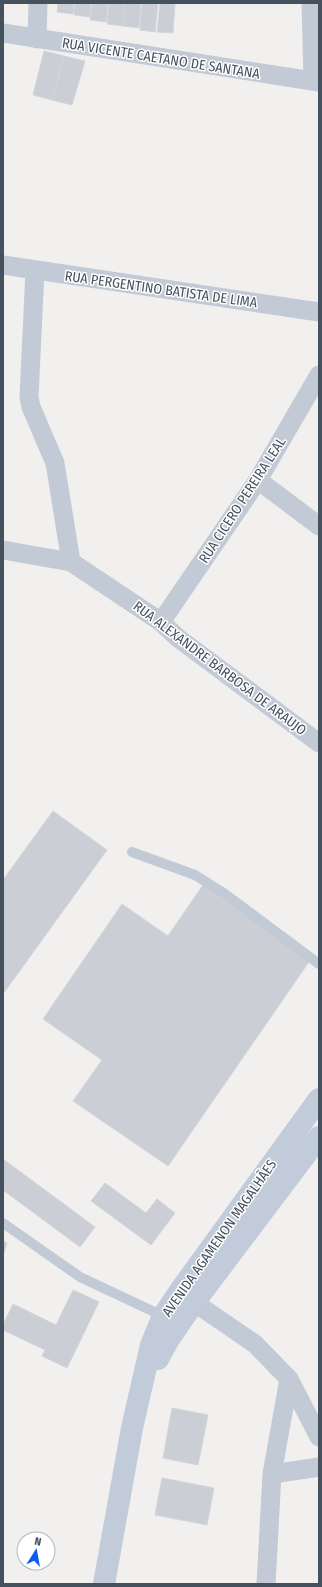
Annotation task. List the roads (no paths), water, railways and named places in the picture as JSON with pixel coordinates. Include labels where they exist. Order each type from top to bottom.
[{"type":"main road","name":"AVENIDA AGAMENON MAGALHÃES","points":[[142,1388],[169,1339],[186,1298],[311,1128],[319,1099]]},
{"type":"main road","name":"AVENIDA AGAMENON MAGALHÃES","points":[[104,1584],[132,1428],[151,1345],[163,1316],[186,1298],[319,1138]]},
{"type":"street","points":[[38,3],[38,39]]},
{"type":"street","points":[[311,3],[316,81]]},
{"type":"street","name":"RUA VICENTE CAETANO DE SANTANA","points":[[3,33],[316,81]]},
{"type":"street","name":"RUA PERGENTINO BATISTA DE LIMA","points":[[3,265],[319,312]]},
{"type":"street","points":[[3,550],[71,562],[55,463],[31,407],[29,397],[35,270]]},
{"type":"street","name":"RUA CICERO PEREIRA LEAL","points":[[161,622],[258,480],[319,375]]},
{"type":"street","points":[[258,480],[319,526]]},
{"type":"street","name":"RUA ALEXANDRE BARBOSA DE ARAUJO","points":[[71,562],[161,622],[178,638],[319,743]]},
{"type":"street","points":[[186,1298],[255,1344],[289,1379],[319,1437]]},
{"type":"street","points":[[266,1584],[272,1474],[289,1379]]},
{"type":"street","points":[[272,1474],[319,1467]]},
{"type":"lane","points":[[132,852],[195,875],[213,886],[319,964]]},
{"type":"lane","points":[[3,1223],[80,1277],[163,1316]]}]
